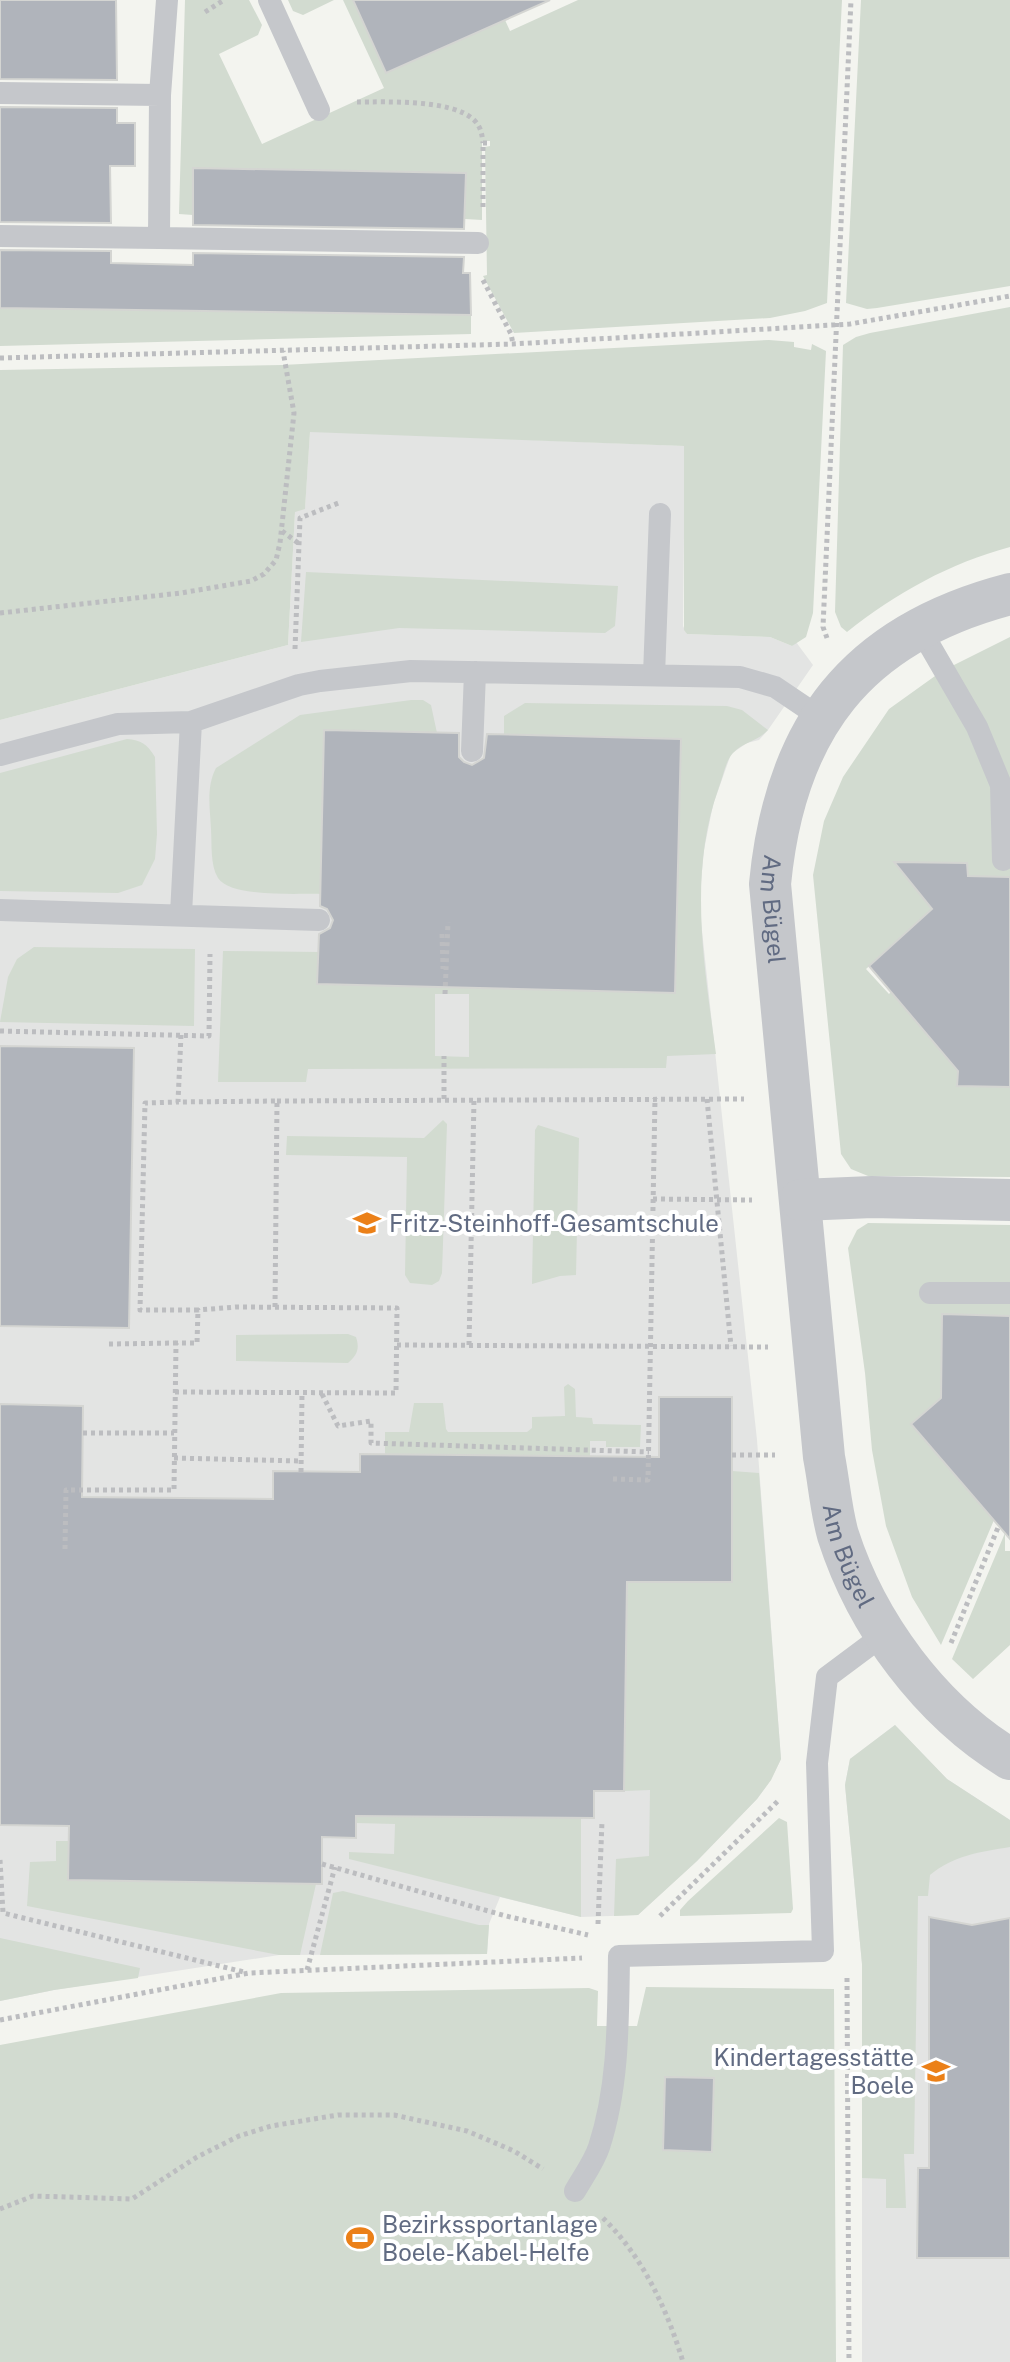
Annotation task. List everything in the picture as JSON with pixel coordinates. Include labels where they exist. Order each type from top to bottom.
[{"type":"street","name":"Am Bügel","points":[[1010,594],[973,604],[919,627],[878,655],[853,678],[821,718],[788,785],[775,837],[770,884],[824,1457],[838,1534],[864,1596],[900,1656],[964,1727],[1010,1759]]},
{"type":"street","points":[[801,1200],[844,1197],[1010,1200]]},
{"type":"lane","points":[[159,238],[160,95],[167,0]]},
{"type":"lane","points":[[269,0],[319,110]]},
{"type":"lane","points":[[0,93],[160,95]]},
{"type":"lane","points":[[0,236],[478,243]]},
{"type":"lane","points":[[654,675],[660,514]]},
{"type":"lane","points":[[919,627],[977,727],[1001,785],[1003,860]]},
{"type":"lane","points":[[0,755],[118,724],[191,722],[299,685],[411,671],[740,677],[775,687],[821,718]]},
{"type":"lane","points":[[472,751],[475,672]]},
{"type":"lane","points":[[181,914],[191,722]]},
{"type":"lane","points":[[0,910],[319,920]]},
{"type":"lane","points":[[930,1293],[1010,1293]]},
{"type":"lane","points":[[575,2191],[598,2150],[611,2103],[618,2026],[619,1956],[823,1951],[817,1763],[827,1677],[886,1633]]},
{"type":"path","points":[[851,0],[823,627],[830,648],[853,678]]},
{"type":"path","points":[[319,110],[340,102],[430,103],[472,118],[487,143],[483,203]]},
{"type":"path","points":[[478,243],[481,276],[511,334],[513,344]]},
{"type":"path","points":[[0,358],[513,344],[835,325],[863,323],[1010,296]]},
{"type":"path","points":[[0,613],[181,593],[251,581],[264,574],[276,560],[282,531],[294,413],[283,351]]},
{"type":"path","points":[[295,627],[300,518],[341,502]]},
{"type":"path","points":[[282,531],[299,544]]},
{"type":"path","points":[[442,934],[445,991],[448,922]]},
{"type":"path","points":[[0,1031],[209,1036],[210,949]]},
{"type":"path","points":[[178,1102],[181,1035]]},
{"type":"path","points":[[444,1056],[444,1099]]},
{"type":"path","points":[[613,1479],[648,1480],[655,1098]]},
{"type":"path","points":[[175,1392],[396,1393],[397,1308],[140,1310],[145,1103],[791,1098]]},
{"type":"path","points":[[469,1345],[474,1099]]},
{"type":"path","points":[[707,1099],[731,1346]]},
{"type":"path","points":[[275,1307],[277,1101]]},
{"type":"path","points":[[653,1199],[801,1200]]},
{"type":"path","points":[[109,1344],[197,1343],[198,1310]]},
{"type":"path","points":[[65,1549],[66,1490],[174,1490],[176,1343]]},
{"type":"path","points":[[397,1345],[815,1347]]},
{"type":"path","points":[[301,1472],[302,1394]]},
{"type":"path","points":[[322,1394],[338,1426],[371,1421],[371,1443],[649,1452]]},
{"type":"path","points":[[83,1433],[174,1433]]},
{"type":"path","points":[[174,1458],[301,1461]]},
{"type":"path","points":[[919,1679],[947,1652],[999,1525]]},
{"type":"path","points":[[0,2020],[249,1973],[619,1956],[817,1763]]},
{"type":"path","points":[[322,1864],[506,1916],[597,1937],[602,1821]]},
{"type":"path","points":[[0,1860],[3,1913],[249,1973]]},
{"type":"path","points":[[307,1970],[335,1867]]},
{"type":"path","points":[[823,1951],[847,1976],[849,2362]]},
{"type":"path","points":[[0,2209],[33,2196],[132,2199],[197,2157],[239,2136],[271,2126],[338,2115],[394,2115],[467,2131],[514,2151],[575,2191],[614,2229],[644,2271],[671,2321],[683,2362]]},
{"type":"shaded area","points":[[185,0],[249,0],[262,25],[258,35],[219,54],[262,144],[384,88],[343,0],[353,0],[386,73],[505,20],[510,31],[578,0],[842,0],[827,303],[770,318],[514,333],[483,276],[487,275],[485,147],[490,146],[490,141],[482,141],[482,220],[465,219],[465,173],[194,168],[193,215],[179,214]]},
{"type":"shaded area","points":[[288,0],[334,0],[303,15],[293,11]]},
{"type":"shaded area","points":[[861,0],[1010,0],[1010,286],[877,308],[867,309],[846,303]]},
{"type":"shaded area","points":[[1010,307],[1010,547],[924,581],[847,632],[841,627],[835,612],[843,345],[870,333]]},
{"type":"shaded area","points":[[0,308],[471,315],[471,334],[0,346]]},
{"type":"shaded area","points":[[769,340],[794,342],[794,347],[811,350],[812,344],[826,351],[813,613],[806,637],[792,646],[770,637],[687,634],[684,630],[684,446],[310,432],[305,509],[295,512],[288,645],[0,720],[0,370],[282,365]]},
{"type":"shaded area","name":"Fritz-Steinhoff-Gesamtschule","points":[[310,431],[685,446],[683,626],[687,634],[770,637],[792,646],[796,642],[813,665],[759,740],[747,743],[731,754],[713,805],[704,850],[699,903],[757,1440],[781,1759],[757,1799],[697,1861],[638,1915],[581,1917],[500,1897],[489,1924],[487,1954],[279,1955],[0,2001],[0,720],[288,645],[295,511],[305,508]]},
{"type":"shaded area","points":[[306,572],[618,586],[615,626],[605,633],[399,628],[301,642]]},
{"type":"shaded area","points":[[1010,637],[1010,877],[968,876],[966,863],[914,862],[914,887],[941,919],[921,919],[866,969],[889,994],[897,985],[928,1035],[958,1057],[958,1086],[1010,1087],[1010,1177],[868,1176],[851,1169],[841,1154],[813,875],[824,821],[843,777],[889,709],[942,671]]},
{"type":"shaded area","points":[[423,700],[431,705],[437,733],[324,731],[320,894],[250,892],[236,889],[218,878],[213,861],[210,805],[211,783],[216,768],[300,715]]},
{"type":"shaded area","points":[[525,703],[727,706],[742,710],[768,730],[737,749],[728,760],[709,820],[701,886],[701,919],[716,1054],[667,1056],[666,1068],[308,1069],[306,1082],[218,1082],[223,951],[319,952],[318,984],[674,993],[681,739],[504,735],[504,716]],"holes":[[[435,994],[469,994],[469,1057],[435,1056]]]},
{"type":"shaded area","points":[[127,739],[143,744],[155,757],[155,859],[142,885],[118,893],[0,891],[0,773]]},
{"type":"shaded area","points":[[34,947],[195,949],[194,1026],[0,1022],[8,977],[17,959]]},
{"type":"shaded area","points":[[443,1120],[447,1124],[442,1273],[439,1281],[432,1285],[410,1283],[405,1275],[407,1157],[286,1155],[287,1136],[424,1138]]},
{"type":"shaded area","points":[[538,1125],[579,1138],[576,1275],[532,1284],[535,1130]]},
{"type":"shaded area","points":[[868,1223],[1010,1225],[1010,1335],[1009,1316],[942,1314],[941,1348],[954,1349],[961,1380],[911,1424],[994,1520],[941,1645],[912,1597],[886,1526],[872,1450],[848,1248],[857,1230]]},
{"type":"shaded area","points":[[348,1334],[356,1337],[358,1348],[348,1363],[236,1361],[236,1335]]},
{"type":"shaded area","points":[[568,1384],[575,1389],[576,1417],[592,1418],[593,1424],[641,1425],[640,1447],[606,1447],[606,1441],[590,1441],[590,1457],[385,1454],[385,1432],[409,1432],[414,1403],[443,1403],[448,1432],[527,1432],[532,1428],[532,1417],[565,1416],[564,1387]]},
{"type":"shaded area","points":[[732,1471],[759,1473],[781,1759],[757,1799],[697,1861],[638,1915],[614,1916],[616,1859],[649,1856],[650,1790],[624,1791],[628,1504]]},
{"type":"shaded area","points":[[1005,1533],[1005,1551],[1010,1551],[1010,1645],[973,1679],[952,1659]]},
{"type":"shaded area","name":"Kindertagesstätte Boele","points":[[895,1725],[947,1779],[1010,1820],[1010,2362],[862,2362],[862,1964],[845,1785],[850,1759]]},
{"type":"shaded area","points":[[895,1725],[947,1779],[1010,1820],[1010,1847],[968,1855],[948,1863],[930,1875],[928,1896],[918,1896],[914,2154],[904,2154],[906,2208],[886,2208],[886,2179],[862,2178],[862,1964],[845,1785],[850,1759]]},
{"type":"shaded area","points":[[356,1816],[581,1818],[581,1917],[349,1859],[349,1852],[394,1854],[395,1824],[356,1823]]},
{"type":"shaded area","points":[[779,1818],[787,1822],[791,1913],[680,1916],[680,1910],[688,1901]]},
{"type":"shaded area","points":[[56,1841],[69,1841],[69,1880],[316,1884],[300,1955],[279,1955],[27,1906],[30,1862],[56,1861]]},
{"type":"shaded area","points":[[343,1891],[489,1925],[487,1954],[320,1955],[333,1893]]},
{"type":"shaded area","points":[[0,1938],[140,1968],[138,1978],[0,2001]]},
{"type":"shaded area","name":"Bezirkssportanlage Boele-Kabel-Helfe","points":[[646,1987],[834,1989],[836,2362],[0,2362],[0,2045],[281,1993],[589,1988],[598,1991],[597,2026],[637,2026]]},
{"type":"building","points":[[0,0],[116,0],[117,80],[0,79]]},
{"type":"building","points":[[353,0],[550,0],[386,73]]},
{"type":"building","points":[[0,107],[117,108],[117,123],[135,123],[135,166],[110,166],[111,223],[0,222]]},
{"type":"building","points":[[193,168],[466,173],[464,229],[193,225]]},
{"type":"building","points":[[0,250],[111,251],[111,263],[193,265],[193,253],[464,257],[463,273],[470,273],[471,315],[0,308]]},
{"type":"building","points":[[324,730],[459,733],[459,757],[472,765],[484,758],[487,734],[681,739],[675,993],[317,984],[319,934],[330,928],[333,920],[327,909],[320,906]]},
{"type":"building","points":[[894,862],[967,863],[968,876],[1010,877],[1010,1087],[957,1086],[958,1071],[869,966],[932,909]]},
{"type":"building","points":[[0,1046],[134,1048],[129,1328],[0,1326]]},
{"type":"building","points":[[942,1314],[1010,1316],[1010,1539],[911,1424],[941,1398]]},
{"type":"building","points":[[659,1397],[732,1397],[732,1582],[627,1582],[624,1791],[594,1791],[594,1818],[356,1816],[356,1838],[322,1837],[322,1884],[68,1880],[69,1826],[0,1825],[0,1404],[83,1406],[82,1497],[273,1499],[273,1471],[360,1472],[360,1454],[659,1457]]},
{"type":"building","points":[[929,1917],[972,1925],[1010,1918],[1010,2258],[917,2258],[918,2168],[929,2168]]},
{"type":"building","points":[[665,2077],[714,2078],[712,2152],[663,2150]]},
{"type":"place","name":"Fritz-Steinhoff-Gesamtschule","points":[[367,1223]]},
{"type":"place","name":"Kindertagesstätte Boele","points":[[936,2071]]},
{"type":"place","name":"Bezirkssportanlage Boele-Kabel-Helfe","points":[[360,2238]]}]
